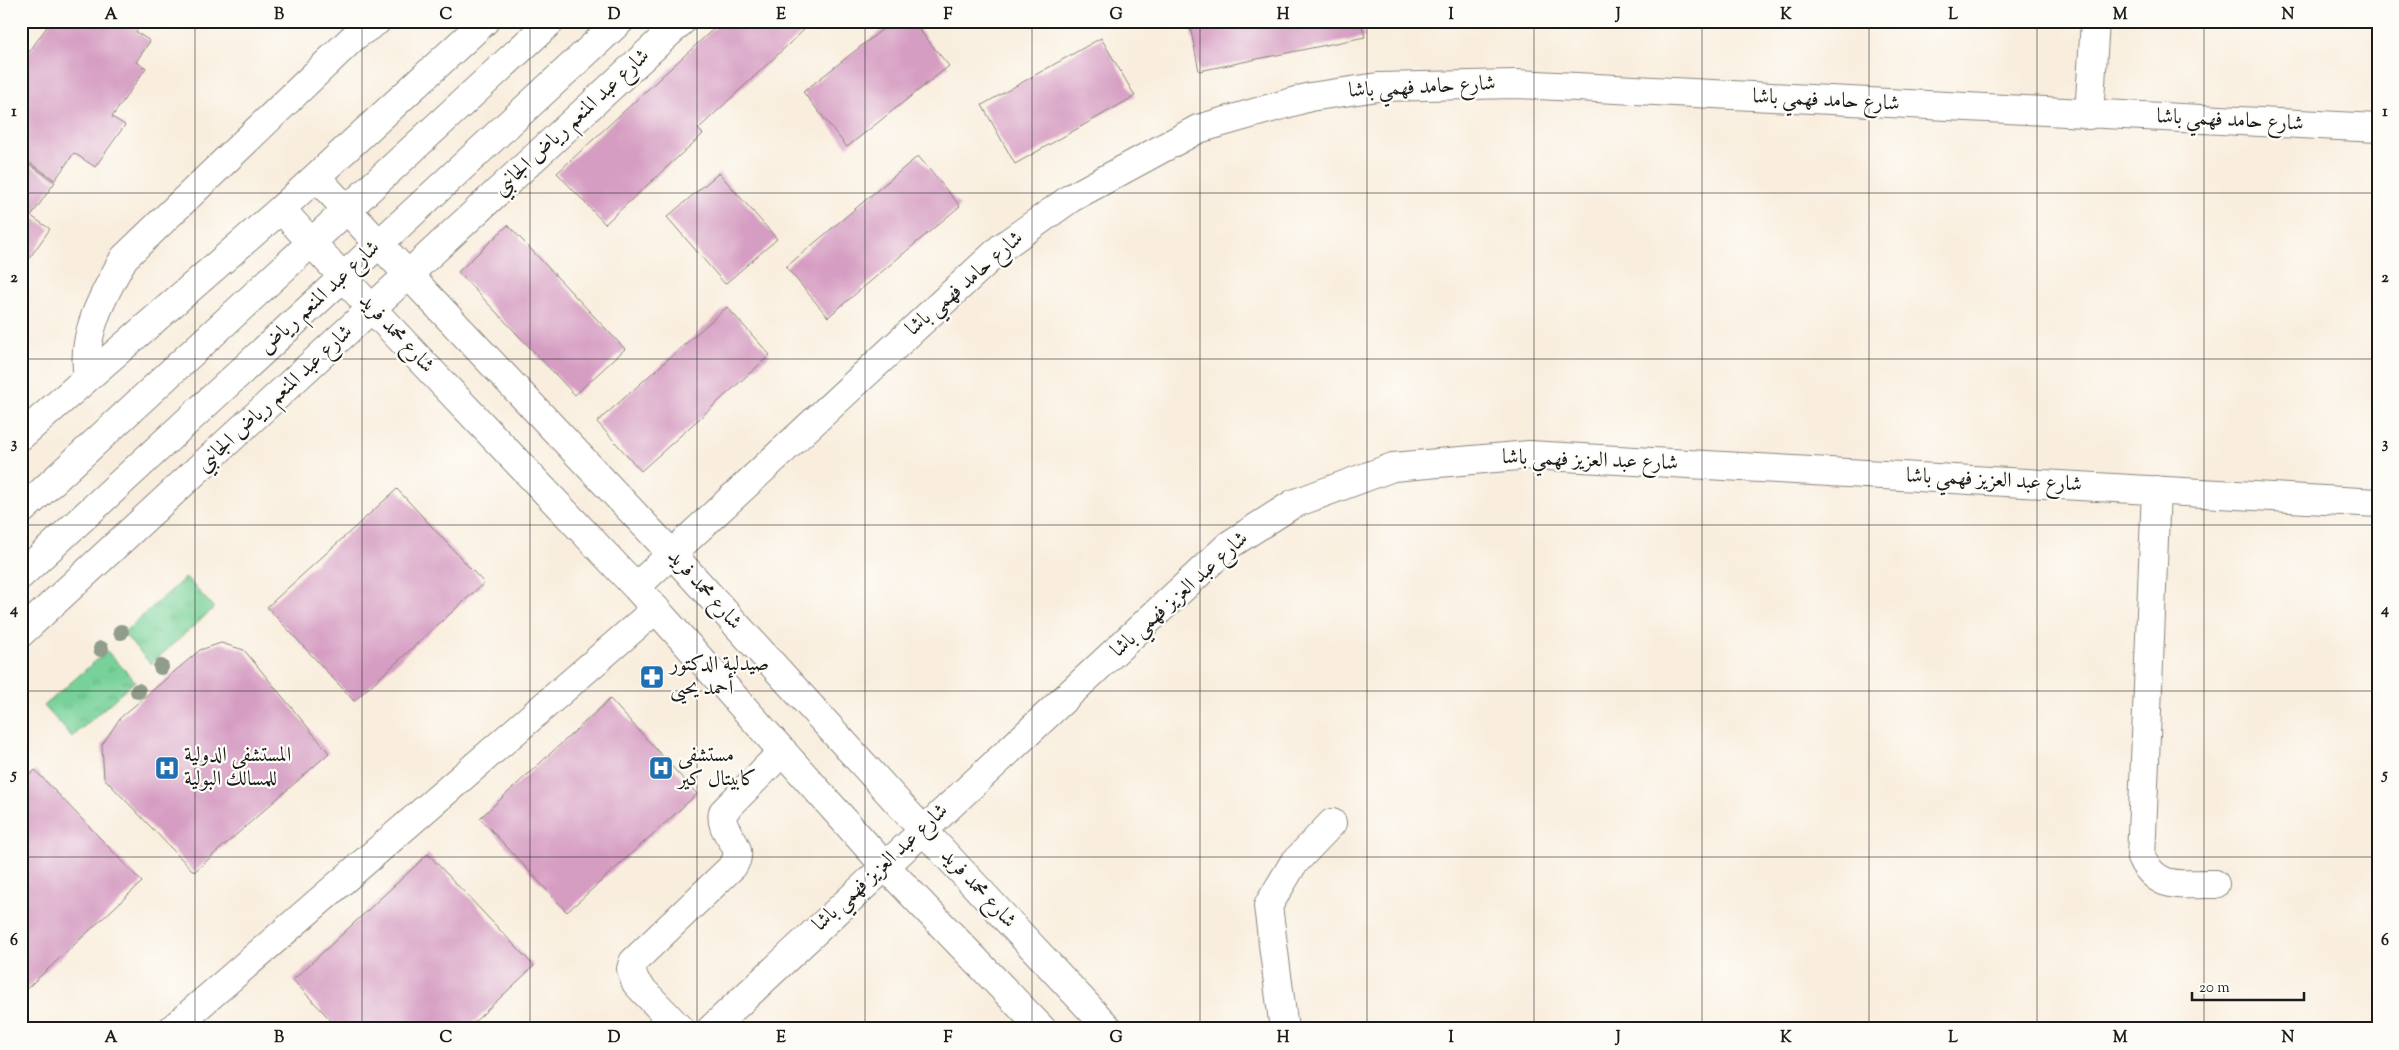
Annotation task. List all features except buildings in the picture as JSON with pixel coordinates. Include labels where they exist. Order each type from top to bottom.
[{"type":"street","points":[[88,376],[85,358],[93,323],[106,289],[124,258],[356,35],[377,21]]},
{"type":"street","points":[[21,511],[551,21]]},
{"type":"street","name":"شارع عبد المنعم رياض","points":[[21,574],[620,21]]},
{"type":"street","name":"شارع عبد المنعم رياض الجانبي","points":[[21,633],[682,21]]},
{"type":"street","points":[[2089,115],[2095,21]]},
{"type":"street","points":[[21,436],[281,209],[481,22]]},
{"type":"street","name":"شارع حامد فهمي باشا","points":[[636,587],[1001,248],[1071,198],[1198,129],[1310,97],[1378,86],[1516,84],[2089,115],[2378,128]]},
{"type":"street","name":"شارع محمد فريد","points":[[316,177],[672,554],[922,829],[1109,1029]]},
{"type":"street","name":"شارع محمد فريد","points":[[281,209],[372,309],[636,587],[884,865],[1042,1029]]},
{"type":"street","name":"شارع عبد العزيز فهمي باشا","points":[[711,1029],[922,829],[1229,545],[1293,504],[1393,467],[1529,455],[2378,503]]},
{"type":"street","points":[[2156,490],[2140,858],[2150,874],[2166,883],[2215,884]]},
{"type":"street","points":[[172,1029],[656,609]]},
{"type":"street","points":[[680,1029],[636,983],[631,969],[633,962],[733,866],[739,854],[734,841],[722,825],[723,812],[783,751]]},
{"type":"street","points":[[1284,1029],[1268,906],[1294,864],[1332,823]]},
{"type":"green space","points":[[186,577],[214,608],[151,664],[123,633]]},
{"type":"green space","points":[[107,651],[135,681],[72,737],[44,706]]},
{"type":"place","name":"صيدلية الدكتور أحمد يحيى","points":[[652,677]]},
{"type":"place","name":"المستشفى الدولية للمسالك البولية","points":[[167,768]]},
{"type":"place","name":"مستشفى كابيتال كير","points":[[661,768]]}]
